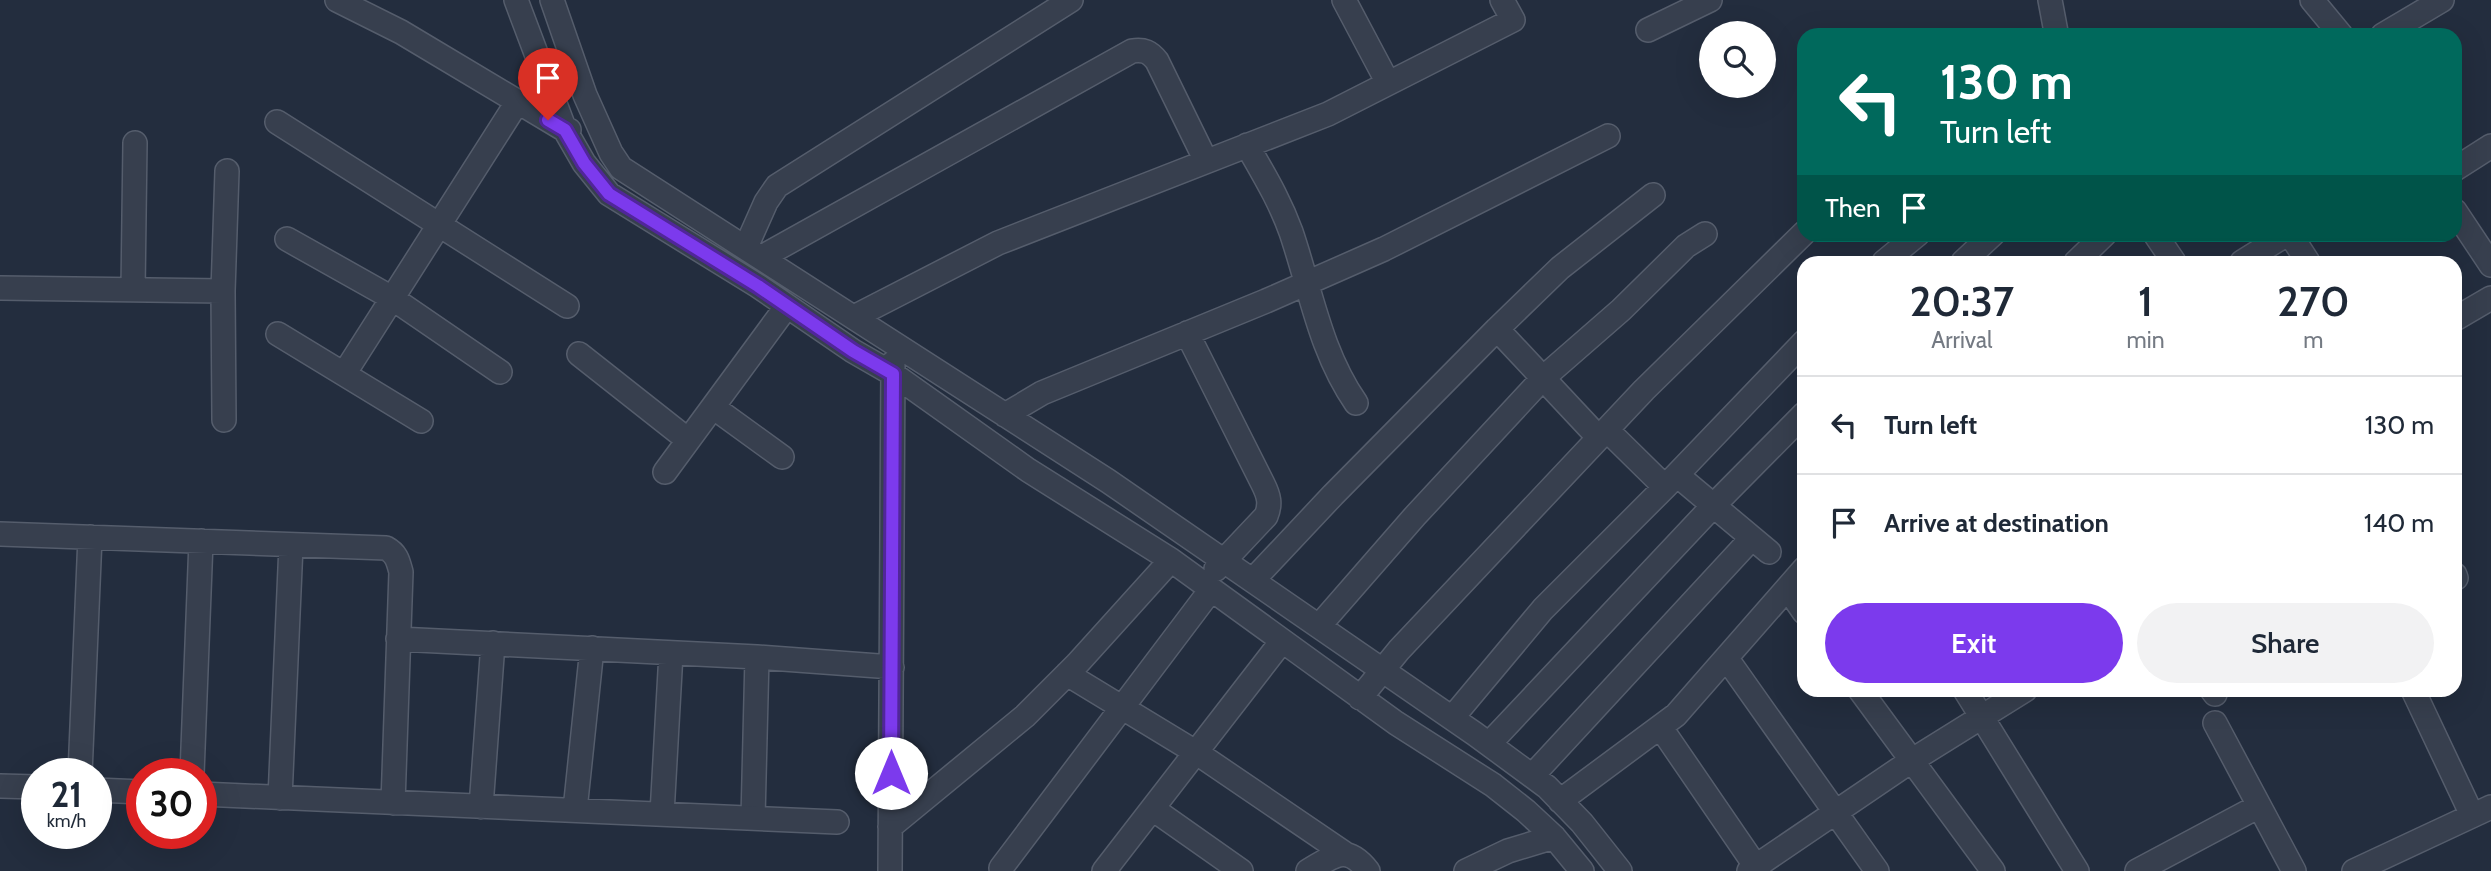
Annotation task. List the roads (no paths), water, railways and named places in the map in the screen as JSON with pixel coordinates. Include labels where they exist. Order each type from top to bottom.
[{"type":"street","points":[[337,0],[401,32],[519,100],[565,130],[601,130]]},
{"type":"street","points":[[516,0],[565,130],[584,163],[609,194],[893,374],[1028,470],[1171,560],[1360,698],[1438,752],[1493,785],[1554,837],[1582,871]]},
{"type":"street","points":[[552,0],[585,95],[611,153],[621,167],[1108,481],[1489,744],[1560,801],[1582,823],[1620,871]]},
{"type":"street","points":[[754,252],[766,202],[777,186],[1071,0]]},
{"type":"street","points":[[1344,0],[1388,83]]},
{"type":"street","points":[[854,317],[998,243],[1328,114],[1513,20],[1502,0]]},
{"type":"street","points":[[1648,30],[1710,0]]},
{"type":"street","points":[[2050,0],[2055,28]]},
{"type":"street","points":[[2312,0],[2335,28]]},
{"type":"street","points":[[2395,28],[2442,0]]},
{"type":"street","points":[[754,252],[1132,51],[1142,50],[1157,61],[1206,161]]},
{"type":"street","points":[[344,374],[519,100]]},
{"type":"street","points":[[277,122],[567,306]]},
{"type":"street","points":[[1005,415],[1042,393],[1384,249],[1608,136]]},
{"type":"street","points":[[133,290],[135,143]]},
{"type":"street","points":[[1247,145],[1272,185],[1291,232],[1322,337],[1340,380],[1356,403]]},
{"type":"street","points":[[2462,165],[2491,146]]},
{"type":"street","points":[[224,420],[223,291],[227,171]]},
{"type":"street","points":[[1253,580],[1333,495],[1560,268],[1653,195]]},
{"type":"street","points":[[2462,222],[2491,265]]},
{"type":"street","points":[[1319,626],[1415,516],[1543,378],[1620,310],[1686,246],[1705,234]]},
{"type":"street","points":[[287,239],[392,298],[500,372]]},
{"type":"street","points":[[1360,698],[1399,650],[1644,390],[1797,240]]},
{"type":"street","points":[[1891,256],[1908,242]]},
{"type":"street","points":[[1969,256],[1984,242]]},
{"type":"street","points":[[2082,256],[2097,242]]},
{"type":"street","points":[[2252,256],[2276,242]]},
{"type":"street","points":[[0,288],[223,291]]},
{"type":"street","points":[[2462,315],[2491,298]]},
{"type":"street","points":[[665,472],[787,306]]},
{"type":"street","points":[[1497,329],[1543,378],[1603,434],[1713,506],[1760,545],[1532,776]]},
{"type":"street","points":[[1001,868],[1121,708],[1224,561],[1266,516],[1270,507],[1269,496],[1187,333]]},
{"type":"street","points":[[278,334],[421,421]]},
{"type":"street","points":[[890,871],[894,343]]},
{"type":"street","points":[[1452,718],[1543,609],[1797,349]]},
{"type":"street","points":[[579,354],[688,440]]},
{"type":"street","points":[[713,407],[782,457]]},
{"type":"street","points":[[1489,744],[1713,506],[1797,421]]},
{"type":"street","points":[[0,534],[386,548],[393,552],[401,572],[393,803]]},
{"type":"street","points":[[81,758],[90,537]]},
{"type":"street","points":[[193,758],[201,541]]},
{"type":"street","points":[[280,798],[291,545]]},
{"type":"street","points":[[890,827],[1025,716],[1171,560]]},
{"type":"street","points":[[1560,801],[1661,728],[1689,703],[1797,578]]},
{"type":"street","points":[[1788,589],[1797,602]]},
{"type":"street","points":[[398,639],[757,657],[892,667]]},
{"type":"street","points":[[1104,871],[1282,641]]},
{"type":"street","points":[[481,807],[493,643]]},
{"type":"street","points":[[575,810],[592,649]]},
{"type":"street","points":[[662,814],[671,653]]},
{"type":"street","points":[[753,818],[757,657]]},
{"type":"street","points":[[1727,659],[1877,871]]},
{"type":"street","points":[[1067,674],[1197,752],[1361,862],[1368,871]]},
{"type":"street","points":[[1865,697],[1993,871]]},
{"type":"street","points":[[1970,697],[2077,871]]},
{"type":"street","points":[[1661,728],[1755,869],[1911,761],[2014,697]]},
{"type":"street","points":[[2354,871],[2482,811],[2417,697]]},
{"type":"street","points":[[2215,723],[2294,871]]},
{"type":"street","points":[[0,786],[21,787]]},
{"type":"street","points":[[217,795],[838,822]]},
{"type":"street","points":[[2137,871],[2259,806]]},
{"type":"street","points":[[1153,809],[1241,871]]},
{"type":"street","points":[[1466,871],[1508,851],[1554,837]]},
{"type":"street","points":[[1308,871],[1335,855],[1344,853]]}]
